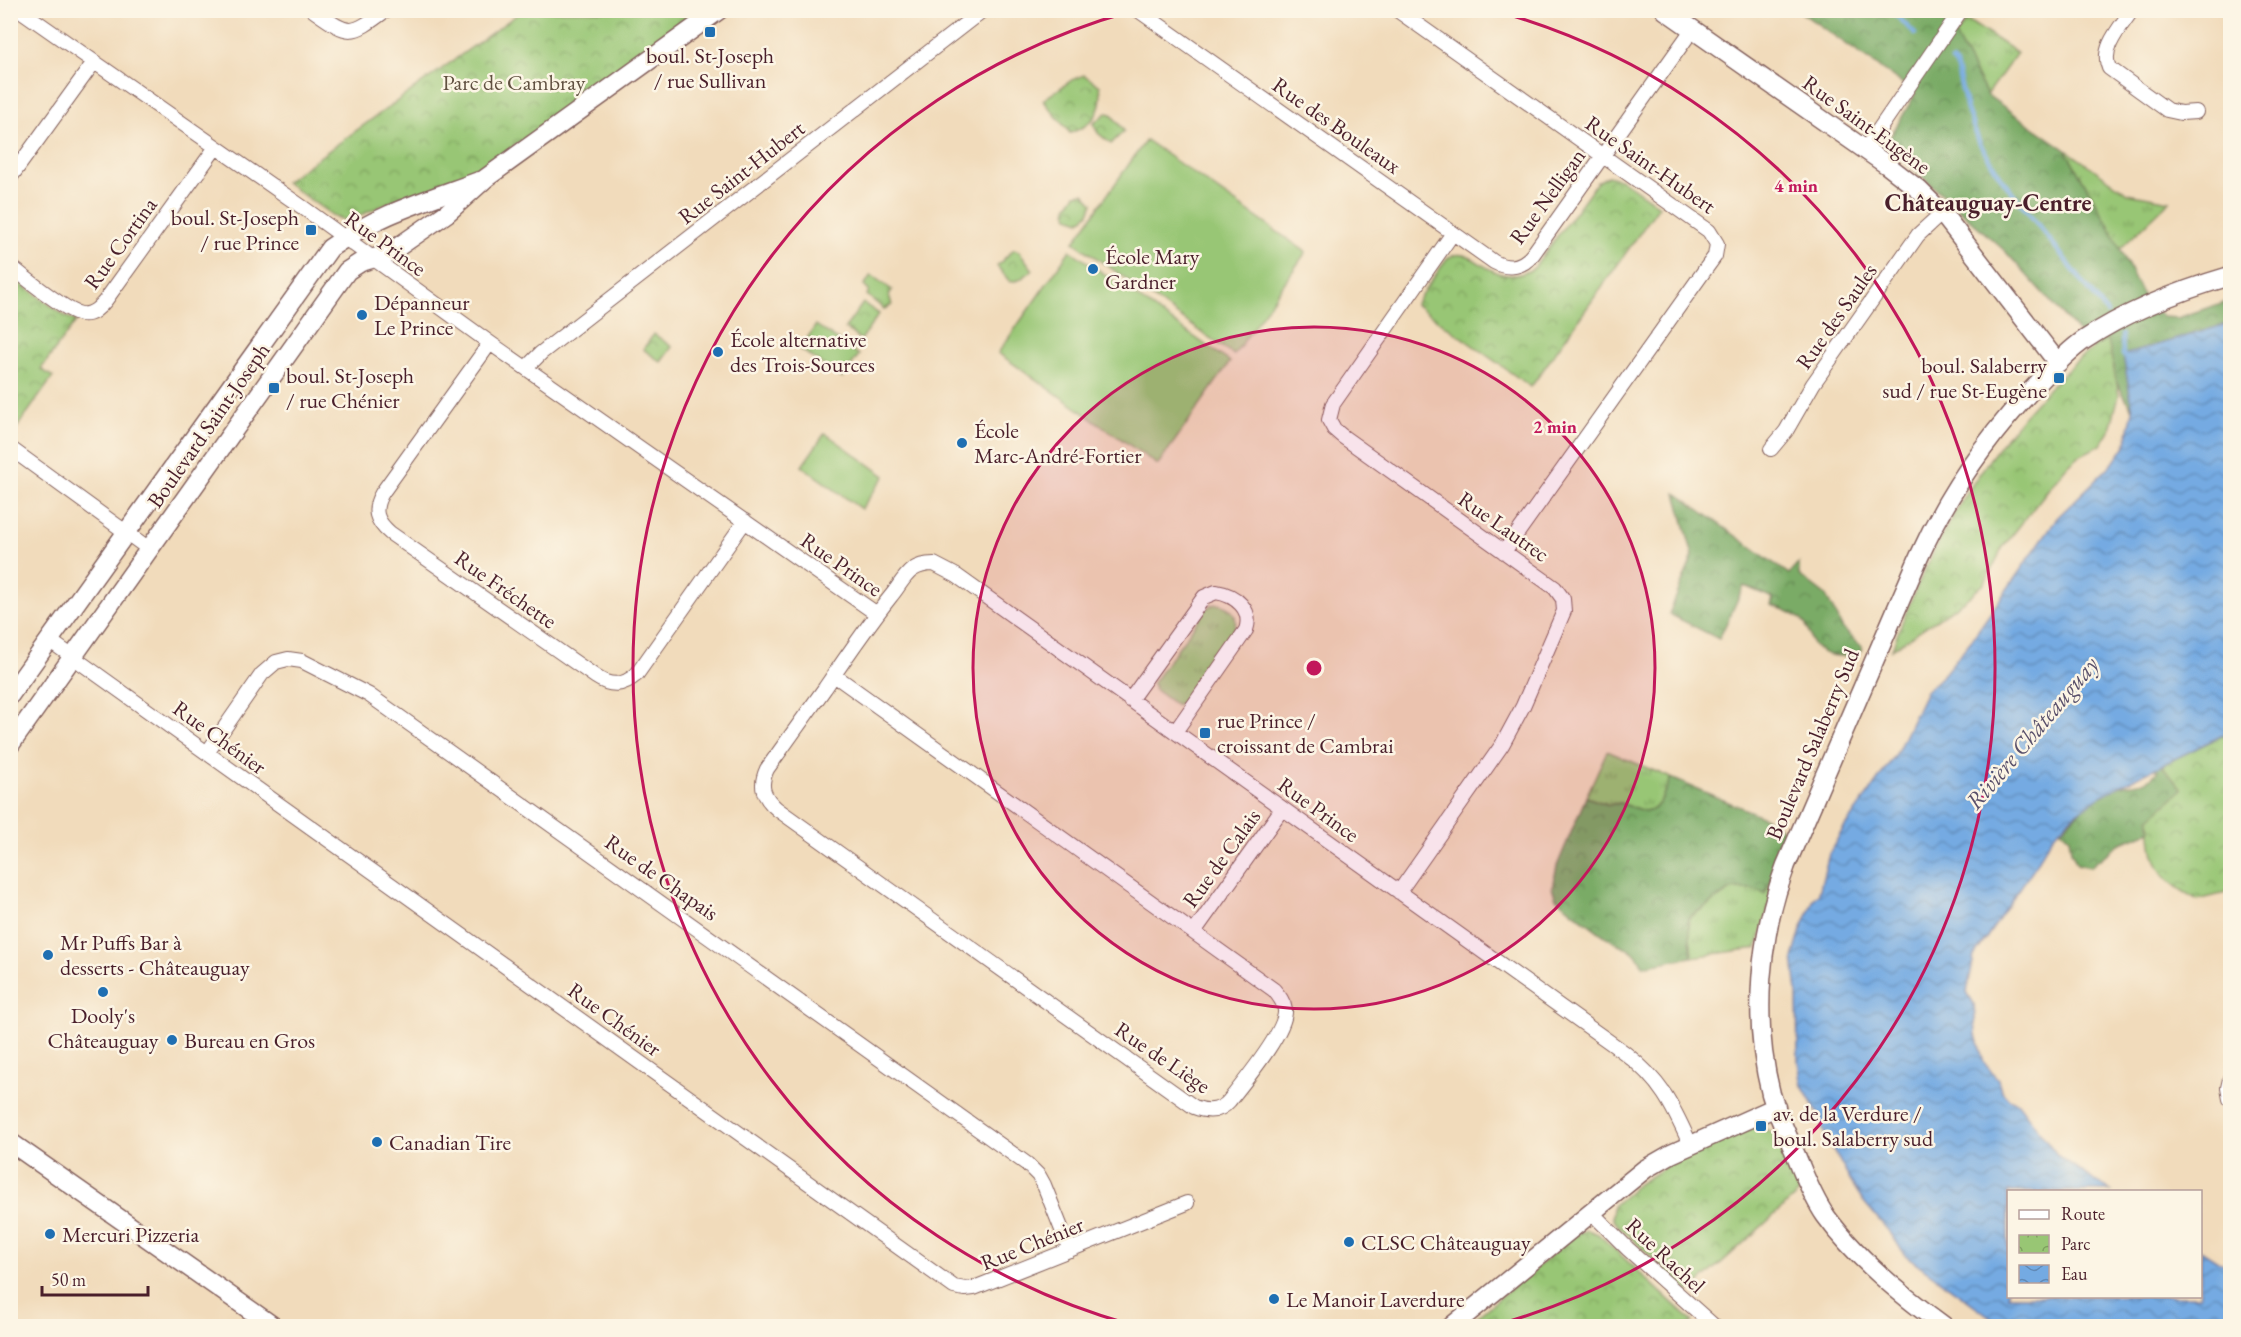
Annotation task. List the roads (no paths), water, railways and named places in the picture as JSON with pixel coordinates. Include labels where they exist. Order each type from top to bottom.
[{"type":"street","name":"Rue Prince","points":[[20,10],[877,614],[910,571],[921,566],[939,565],[957,576],[1639,1063],[1662,1089],[1690,1144]]},
{"type":"street","points":[[313,10],[341,29],[350,31],[364,27],[386,10]]},
{"type":"street","name":"Boulevard Saint-Joseph","points":[[13,735],[347,271],[361,262],[388,254],[447,213],[486,178],[719,10]]},
{"type":"street","name":"Rue Saint-Hubert","points":[[526,368],[540,353],[983,10]]},
{"type":"street","name":"Rue des Bouleaux","points":[[1138,10],[1494,262],[1502,266],[1515,266]]},
{"type":"street","name":"Rue Saint-Hubert","points":[[1397,10],[1709,231],[1715,239],[1717,249],[1707,267],[1504,552]]},
{"type":"street","name":"Rue Saint-Eugène","points":[[1665,10],[1918,189],[1942,213],[2058,363]]},
{"type":"street","points":[[1865,150],[1961,10]]},
{"type":"street","points":[[2132,10],[2109,46],[2106,58],[2109,68],[2161,107],[2174,112],[2196,112]]},
{"type":"street","name":"Rue Nelligan","points":[[1515,266],[1529,260],[1692,30]]},
{"type":"street","points":[[10,178],[94,62]]},
{"type":"street","name":"Rue Cortina","points":[[10,266],[69,309],[81,314],[94,312],[105,302],[216,147]]},
{"type":"street","name":"Boulevard Saint-Joseph","points":[[10,695],[325,254],[364,226],[405,207],[486,178]]},
{"type":"street","name":"Rue des Saules","points":[[1771,449],[1786,431],[1813,384],[1918,235],[1942,213]]},
{"type":"street","name":"Rue Lautrec","points":[[1399,892],[1502,745],[1523,706],[1564,611],[1563,599],[1555,588],[1342,436],[1329,420],[1333,404],[1453,233]]},
{"type":"street","name":"Boulevard Salaberry Sud","points":[[1944,1326],[1860,1255],[1826,1216],[1810,1187],[1776,1107],[1764,1052],[1761,995],[1764,949],[1774,899],[1782,874],[1932,528],[1960,482],[1999,428],[2058,363],[2085,339],[2136,310],[2230,276]]},
{"type":"street","name":"Rue Fréchette","points":[[490,343],[382,493],[376,509],[377,517],[379,523],[390,534],[596,677],[614,685],[625,682],[637,674],[745,521]]},
{"type":"street","points":[[10,448],[149,549]]},
{"type":"street","points":[[1130,700],[1199,602],[1216,592],[1235,599],[1249,616],[1246,630],[1175,732]]},
{"type":"street","name":"Rue de Liège","points":[[834,675],[1274,990],[1285,1009],[1285,1017],[1278,1034],[1226,1105],[1213,1110],[1194,1107],[770,803],[762,791],[763,777],[767,769],[877,614]]},
{"type":"street","name":"Rue Chénier","points":[[50,640],[954,1287],[974,1288],[1187,1203]]},
{"type":"street","name":"Rue de Chapais","points":[[207,753],[262,674],[276,662],[288,659],[302,661],[369,695],[1028,1164],[1040,1176],[1070,1250]]},
{"type":"street","name":"Rue de Calais","points":[[1194,932],[1282,809]]},
{"type":"street","points":[[2230,1079],[2228,1088],[2230,1099]]},
{"type":"street","points":[[1452,1326],[1645,1169],[1690,1144],[1776,1107]]},
{"type":"street","points":[[10,1142],[273,1326]]},
{"type":"street","name":"Rue Rachel","points":[[1591,1212],[1636,1257],[1714,1326]]},
{"type":"water","name":"Rivière Châteauguay","points":[[2230,323],[2230,732],[2109,791],[2075,814],[2060,828],[1974,956],[1967,992],[1974,1004],[1976,1035],[1984,1063],[1998,1079],[2001,1090],[2009,1099],[2018,1103],[2058,1156],[2109,1190],[2007,1190],[2007,1298],[2202,1298],[2202,1251],[2230,1269],[2230,1326],[2006,1326],[1904,1254],[1851,1182],[1824,1132],[1820,1117],[1802,1086],[1798,1062],[1797,992],[1793,958],[1801,930],[1814,899],[1819,893],[1829,854],[1842,831],[1896,754],[1926,691],[1944,674],[1970,642],[2057,518],[2113,463],[2125,446],[2133,411],[2123,355]]},
{"type":"waterway","points":[[1891,10],[1915,34]]},
{"type":"waterway","points":[[1952,61],[1956,65],[1967,110],[1980,144],[2002,179],[2107,313]]},
{"type":"waterway","points":[[2122,335],[2123,355],[2126,358]]},
{"type":"place","name":"boul. St-Joseph / rue Sullivan","points":[[710,32]]},
{"type":"place","name":"boul. St-Joseph / rue Prince","points":[[311,230]]},
{"type":"place","name":"École Mary Gardner","points":[[1093,269]]},
{"type":"place","name":"Dépanneur Le Prince","points":[[362,315]]},
{"type":"place","name":"École alternative des Trois-Sources","points":[[718,352]]},
{"type":"place","name":"boul. Salaberry sud / rue St-Eugène","points":[[2059,378]]},
{"type":"place","name":"boul. St-Joseph / rue Chénier","points":[[274,388]]},
{"type":"place","name":"École Marc-André-Fortier","points":[[962,443]]},
{"type":"place","name":"rue Prince / croissant de Cambrai","points":[[1205,733]]},
{"type":"place","name":"Mr Puffs Bar à desserts - Châteauguay","points":[[48,955]]},
{"type":"place","name":"Dooly's Châteauguay","points":[[103,992]]},
{"type":"place","name":"Bureau en Gros","points":[[172,1040]]},
{"type":"place","name":"av. de la Verdure / boul. Salaberry sud","points":[[1761,1126]]},
{"type":"place","name":"Canadian Tire","points":[[377,1142]]},
{"type":"place","name":"Mercuri Pizzeria","points":[[50,1234]]},
{"type":"place","name":"CLSC Châteauguay","points":[[1349,1242]]},
{"type":"place","name":"Le Manoir Laverdure","points":[[1274,1299]]},
{"type":"district","name":"Châteauguay-Centre","points":[[1988,203]]},
{"type":"park label","name":"Parc de Cambray","points":[[514,82]]}]
